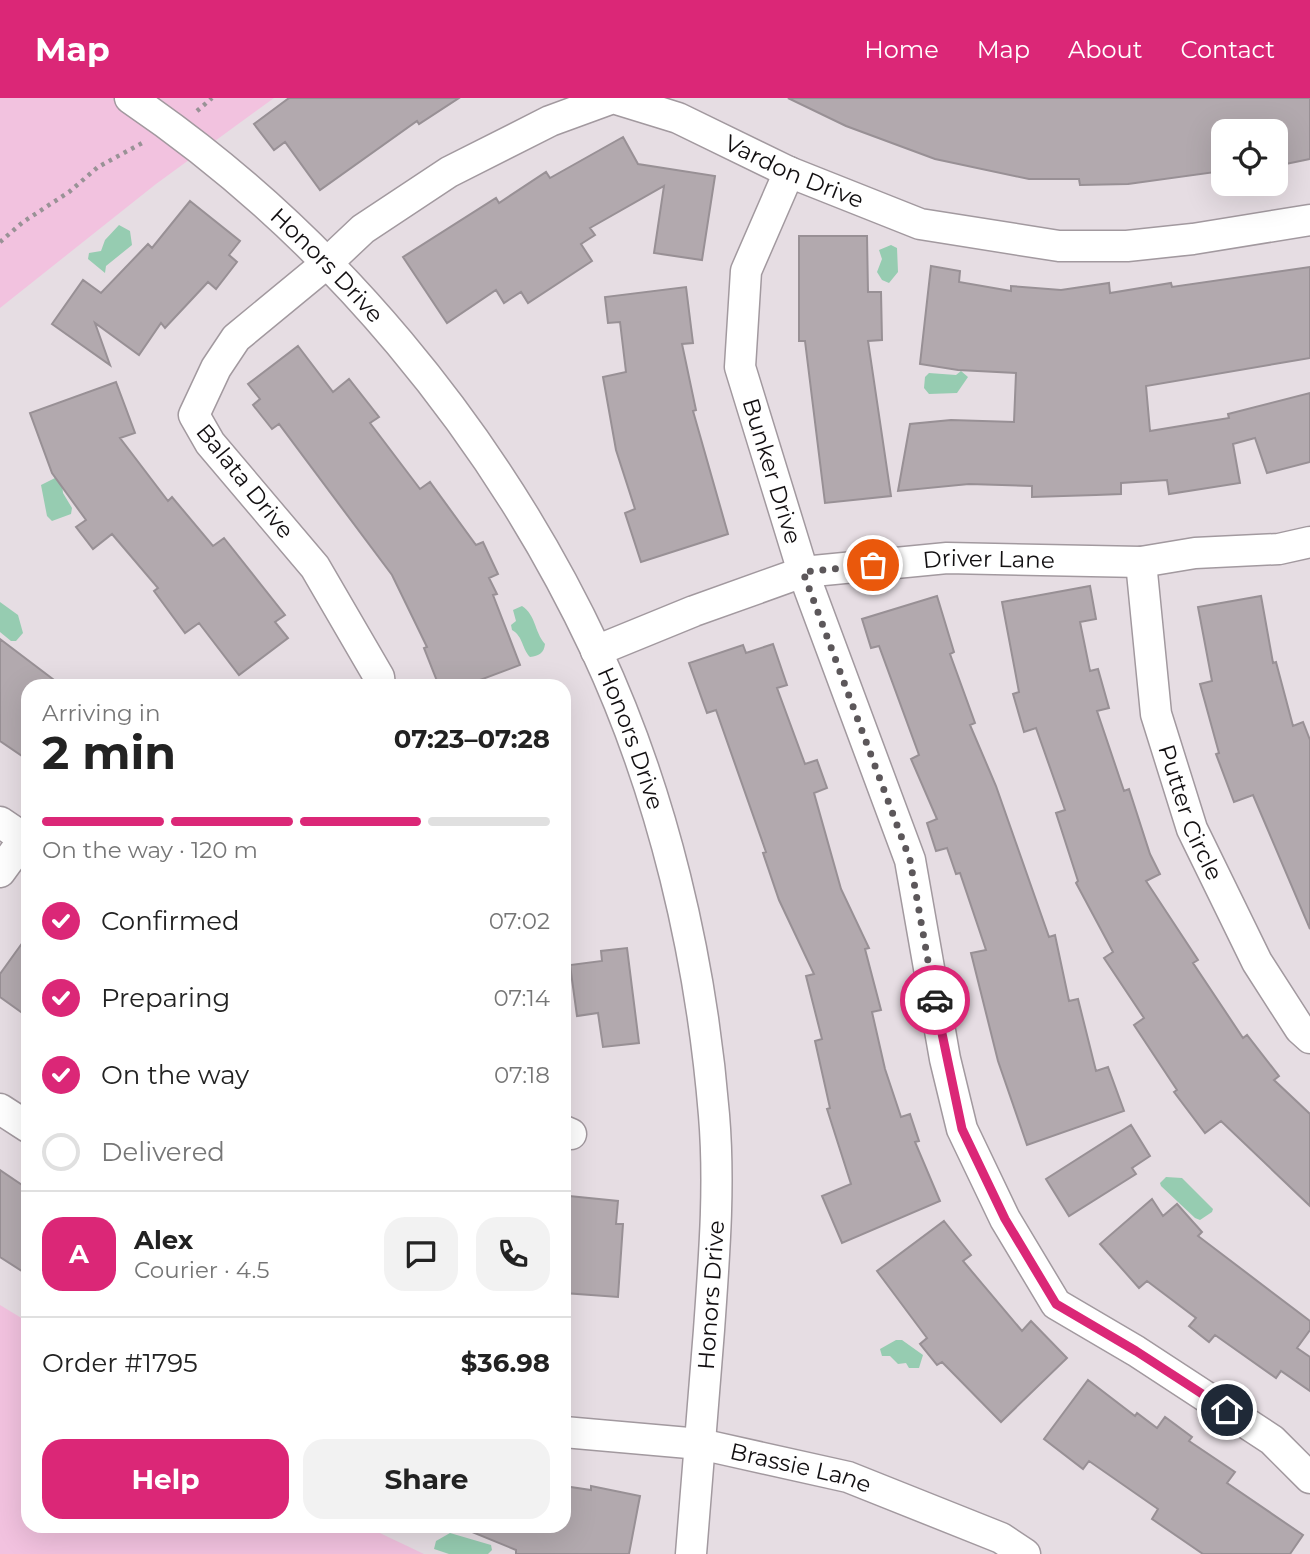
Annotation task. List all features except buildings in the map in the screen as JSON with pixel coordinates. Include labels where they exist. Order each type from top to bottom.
[{"type":"street","name":"Honors Drive","points":[[130,98],[171,126],[291,226],[327,263],[431,383],[496,474],[548,561],[596,651],[650,789],[693,952],[714,1115],[717,1224],[691,1554]]},
{"type":"street","name":"Vardon Drive","points":[[327,263],[363,229],[449,172],[550,121],[613,98],[678,118],[789,172],[920,225],[1059,246],[1127,246],[1310,220]]},
{"type":"street","name":"Bunker Drive","points":[[789,172],[746,271],[740,367],[803,572],[910,860],[945,1059],[962,1129],[1005,1219],[1056,1304],[1136,1351],[1272,1440],[1310,1478]]},
{"type":"street","name":"Balata Drive","points":[[327,263],[236,338],[216,369],[194,415],[210,443],[315,567],[379,679]]},
{"type":"street","name":"Driver Lane","points":[[596,651],[694,611],[803,572],[947,558],[1141,562],[1195,553],[1279,549],[1310,542]]},
{"type":"street","name":"Putter Circle","points":[[1141,562],[1156,714],[1192,829],[1256,962],[1300,1029],[1310,1038]]},
{"type":"street","points":[[0,822],[21,837]]},
{"type":"street","points":[[0,872],[21,846]]},
{"type":"street","points":[[0,1109],[21,1122]]},
{"type":"street","name":"Brassie Lane","points":[[571,1433],[700,1444],[848,1477],[1001,1538],[1025,1554]]},
{"type":"path","points":[[0,242],[23,222],[69,192],[98,167],[203,108],[212,98]]},
{"type":"shaded area","points":[[0,98],[274,98],[156,184],[0,308]]},
{"type":"shaded area","points":[[119,225],[130,231],[132,245],[106,266],[105,273],[88,259],[89,253],[101,251],[105,240]]},
{"type":"shaded area","points":[[891,245],[897,248],[898,272],[889,283],[882,280],[877,272],[882,259],[879,250]]},
{"type":"shaded area","points":[[961,371],[968,377],[957,393],[929,394],[924,388],[925,377],[929,373],[956,375]]},
{"type":"shaded area","points":[[55,478],[62,483],[63,493],[72,508],[71,514],[52,521],[47,516],[41,485]]},
{"type":"shaded area","points":[[0,602],[18,615],[23,633],[16,641],[11,641],[0,632]]},
{"type":"shaded area","points":[[522,606],[530,614],[545,644],[542,652],[533,657],[527,654],[512,630],[511,625],[516,621],[513,610]]},
{"type":"shaded area","points":[[1166,1177],[1182,1178],[1213,1209],[1212,1212],[1200,1220],[1195,1218],[1161,1186],[1160,1183]]},
{"type":"shaded area","points":[[0,1305],[21,1318],[21,1533],[380,1533],[424,1554],[0,1554]]},
{"type":"shaded area","points":[[896,1340],[902,1340],[923,1355],[919,1368],[909,1368],[906,1363],[898,1364],[890,1356],[882,1356],[880,1349]]},
{"type":"shaded area","points":[[450,1533],[491,1545],[492,1550],[488,1554],[449,1554],[434,1549],[436,1541]]},
{"type":"way so far","points":[[873,565],[803,572],[910,860],[935,1000]]},
{"type":"route","points":[[935,1000],[945,1059],[962,1129],[1005,1219],[1056,1304],[1136,1351],[1227,1410]]}]
